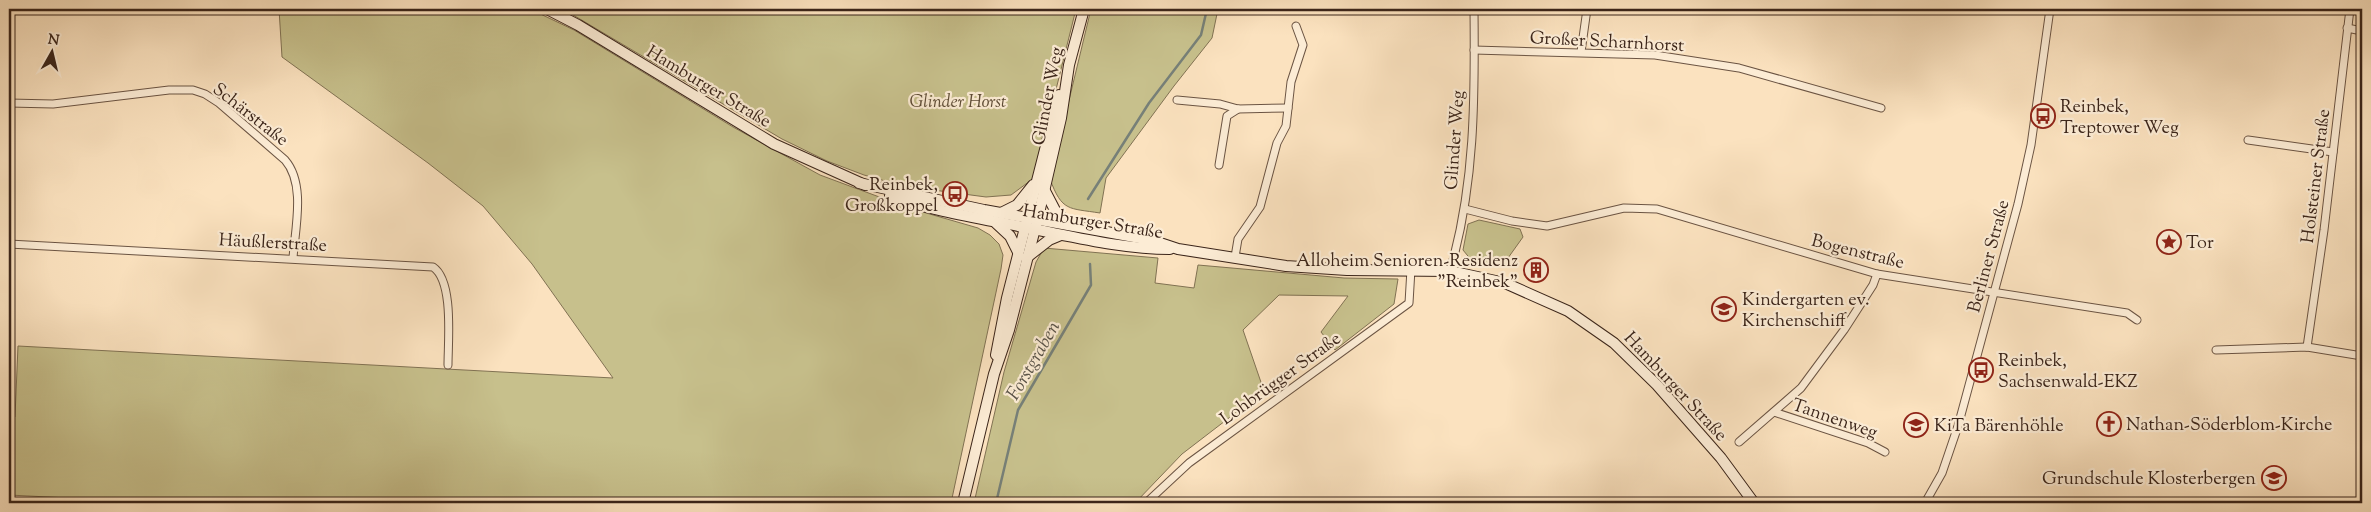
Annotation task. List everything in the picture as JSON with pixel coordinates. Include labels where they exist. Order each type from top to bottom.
[{"type":"main road","name":"Hamburger Straße","points":[[547,9],[578,25],[766,140],[815,165],[914,204],[997,217],[1030,224],[1062,234],[1150,249],[1178,249],[1313,269],[1450,271],[1478,275],[1516,287],[1553,303],[1593,327],[1614,343],[1657,385],[1721,458],[1754,503]]},
{"type":"main road","name":"Glinder Weg","points":[[1030,224],[1044,189],[1061,118],[1069,65],[1084,9]]},
{"type":"main road","points":[[963,503],[994,374],[999,329],[1022,255],[1030,224],[1036,181],[1052,117],[1069,65]]},
{"type":"main road","points":[[1022,255],[997,217],[1017,205],[1036,181]]},
{"type":"main road","points":[[1044,189],[1057,214],[1080,228]]},
{"type":"main road","name":"Hamburger Straße","points":[[1030,224],[1080,228],[1150,240],[1178,249]]},
{"type":"main road","points":[[1022,255],[1062,234]]},
{"type":"street","name":"Glinder Weg","points":[[1450,271],[1465,209],[1472,153],[1474,9]]},
{"type":"street","points":[[1581,52],[1587,9]]},
{"type":"street","name":"Berliner Straße","points":[[1925,503],[1936,484],[1951,449],[1994,294],[2028,158],[2050,9]]},
{"type":"street","name":"Holsteiner Straße","points":[[2307,347],[2350,9]]},
{"type":"street","points":[[1235,257],[1238,239],[1260,207],[1277,143],[1286,126],[1291,82],[1303,45],[1296,26]]},
{"type":"street","points":[[2347,28],[2362,31]]},
{"type":"street","name":"Großer Scharnhorst","points":[[1474,50],[1655,55],[1739,68],[1881,108]]},
{"type":"street","name":"Schärstraße","points":[[9,103],[53,104],[180,89],[205,94],[219,103],[285,160],[292,169],[297,196],[293,258]]},
{"type":"street","points":[[1177,100],[1220,104],[1238,109],[1288,108]]},
{"type":"street","points":[[1219,165],[1227,116],[1238,109]]},
{"type":"street","points":[[2248,140],[2333,152]]},
{"type":"street","name":"Bogenstraße","points":[[1465,209],[1539,226],[1574,222],[1624,208],[1657,209],[1877,274],[1994,294],[2127,313],[2137,320]]},
{"type":"street","name":"Häußlerstraße","points":[[9,244],[426,266],[438,271],[442,276],[449,307],[448,365]]},
{"type":"street","name":"Lohbrügger Straße","points":[[1146,503],[1188,463],[1409,303],[1411,269]]},
{"type":"street","points":[[1739,442],[1801,388],[1844,330],[1873,285],[1877,274]]},
{"type":"street","points":[[2216,350],[2307,347],[2362,356]]},
{"type":"street","name":"Tannenweg","points":[[1774,412],[1868,443],[1885,452]]},
{"type":"green space","points":[[279,9],[530,9],[574,30],[733,127],[820,175],[909,208],[978,228],[990,235],[999,244],[1003,255],[1001,269],[951,503],[167,503],[9,495],[9,417],[15,417],[18,346],[613,378],[532,264],[483,206],[428,163],[282,57]]},
{"type":"green space","name":"Glinder Horst","points":[[563,9],[1076,9],[1034,178],[1011,195],[986,197],[903,186],[864,175],[827,161],[782,139]]},
{"type":"green space","points":[[1091,9],[1218,9],[1212,38],[1106,178],[1100,213],[1068,207],[1059,198],[1050,179]]},
{"type":"green space","points":[[1479,220],[1520,229],[1523,237],[1503,265],[1496,266],[1472,261],[1463,250],[1468,224]]},
{"type":"green space","points":[[1044,248],[1158,258],[1155,283],[1194,288],[1198,265],[1344,278],[1398,279],[1394,304],[1335,350],[1321,332],[1348,296],[1279,295],[1243,330],[1264,391],[1182,454],[1135,503],[974,503],[1004,372],[1036,262]]},
{"type":"waterway","name":"Forstgraben","points":[[1088,199],[1149,103],[1201,35],[1207,9]]},
{"type":"waterway","name":"Forstgraben","points":[[996,503],[1018,410],[1091,285],[1090,264]]},
{"type":"place","name":"Reinbek, Treptower Weg","points":[[2043,116]]},
{"type":"place","name":"Reinbek, Großkoppel","points":[[955,194]]},
{"type":"place","name":"Tor","points":[[2169,242]]},
{"type":"place","name":"Alloheim Senioren-Residenz \"Reinbek\"","points":[[1536,270]]},
{"type":"place","name":"Kindergarten ev. Kirchenschiff","points":[[1724,309]]},
{"type":"place","name":"Reinbek, Sachsenwald-EKZ","points":[[1981,370]]},
{"type":"place","name":"Nathan-Söderblom-Kirche","points":[[2109,424]]},
{"type":"place","name":"KiTa Bärenhöhle","points":[[1916,425]]},
{"type":"place","name":"Grundschule Klosterbergen","points":[[2274,478]]}]
